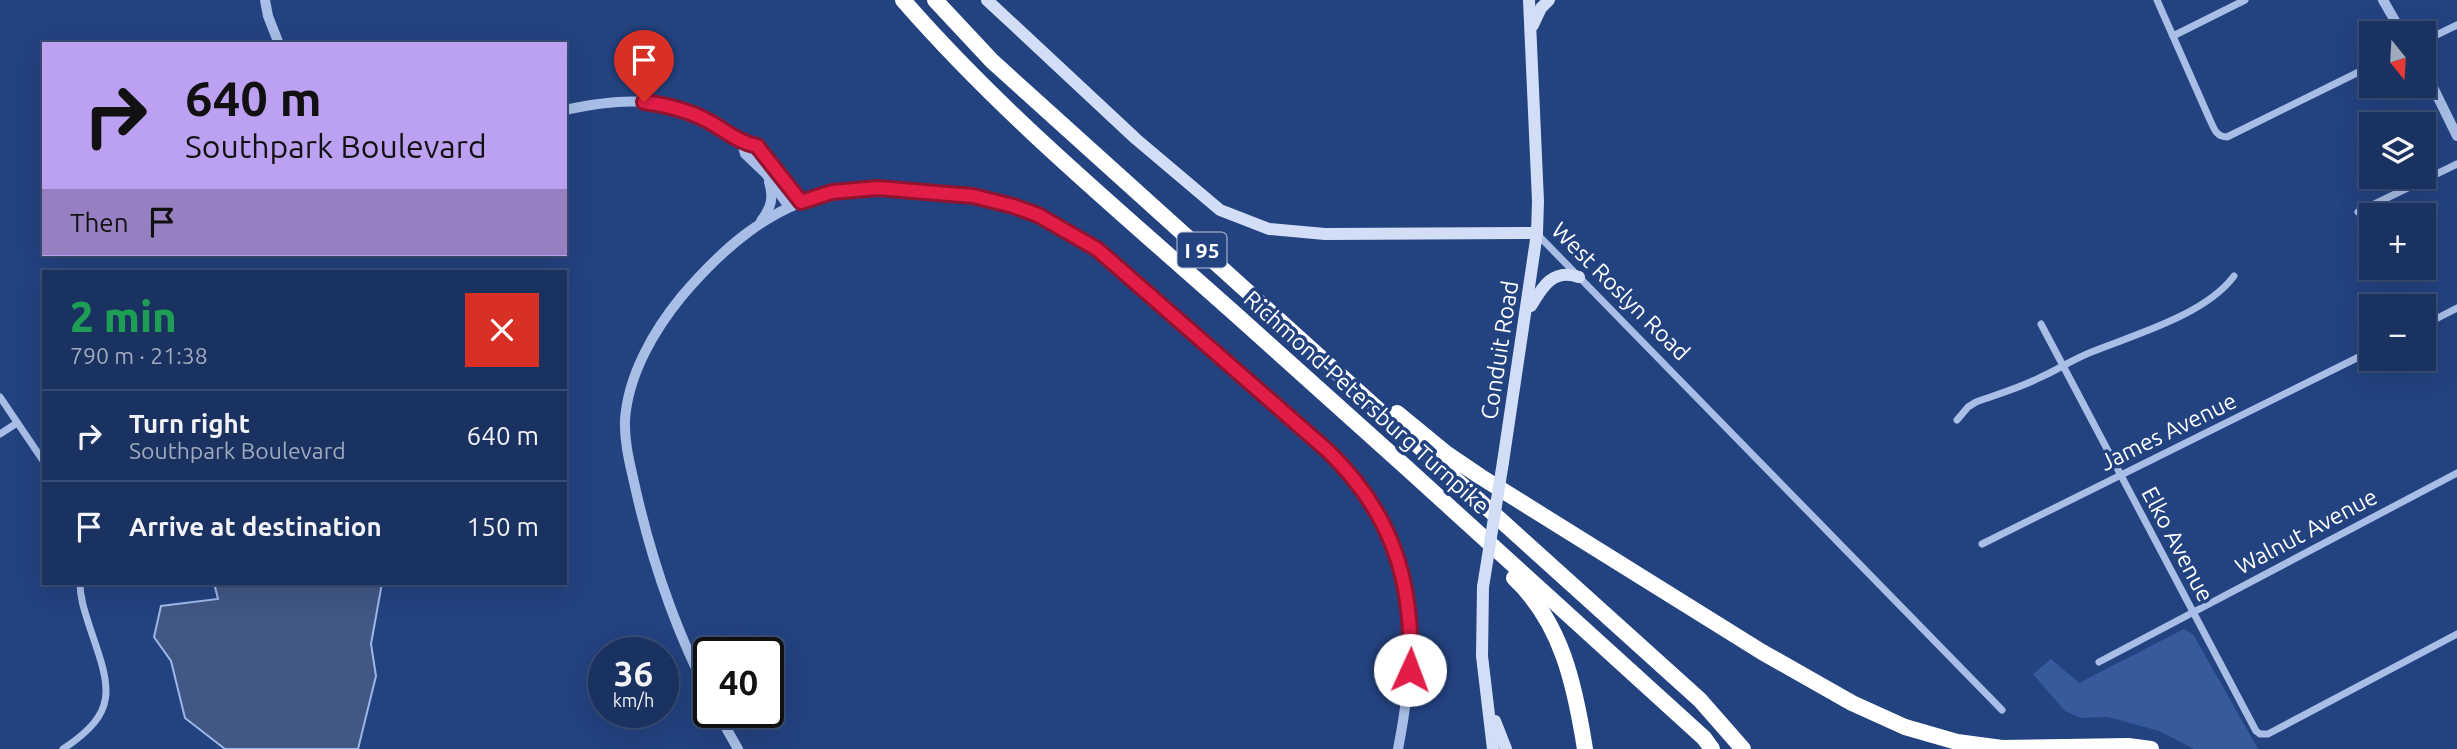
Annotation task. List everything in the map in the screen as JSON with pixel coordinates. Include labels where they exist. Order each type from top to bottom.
[{"type":"highway","name":"Richmond-Petersburg Turnpike","points":[[903,0],[964,66],[1068,165],[1439,496],[1704,738],[1712,749]]},
{"type":"highway","name":"Richmond-Petersburg Turnpike","points":[[935,0],[992,61],[1700,700],[1743,749]]},
{"type":"highway","points":[[1307,344],[1480,477],[1762,652],[1876,715],[1922,733],[1972,745],[2017,748],[2128,746],[2151,749]]},
{"type":"highway","points":[[1439,496],[1464,531],[1519,583],[1545,615],[1568,666],[1585,749]]},
{"type":"main road","name":"West Roslyn Road","points":[[987,0],[1136,139],[1220,210],[1269,229],[1325,234],[1537,233]]},
{"type":"main road","name":"Conduit Road","points":[[1493,749],[1482,656],[1483,587],[1527,313],[1537,233],[1529,0]]},
{"type":"main road","points":[[1530,32],[1541,8],[1549,0]]},
{"type":"main road","points":[[1527,313],[1543,286],[1551,279],[1566,274],[1579,276]]},
{"type":"main road","name":"Conduit Road","points":[[1488,705],[1506,749]]},
{"type":"street","points":[[265,0],[278,42]]},
{"type":"street","points":[[2157,0],[2218,135],[2227,136],[2359,72]]},
{"type":"street","points":[[2173,36],[2245,0]]},
{"type":"street","points":[[2384,0],[2395,21]]},
{"type":"street","points":[[2436,35],[2457,24]]},
{"type":"street","points":[[2436,93],[2457,136]]},
{"type":"street","points":[[567,110],[625,100],[664,105],[708,121],[742,143],[757,146],[801,202]]},
{"type":"street","points":[[742,143],[745,154],[766,174],[789,207]]},
{"type":"street","points":[[2358,212],[2457,164]]},
{"type":"street","points":[[757,226],[772,200],[773,194],[766,174]]},
{"type":"street","points":[[693,659],[678,626],[644,527],[628,452],[625,419],[628,399],[643,356],[670,312],[708,266],[757,226],[789,207],[832,192],[878,188],[973,196],[1038,215],[1097,249],[1350,473],[1392,541],[1400,564],[1411,635],[1407,698],[1398,749]]},
{"type":"street","name":"West Roslyn Road","points":[[1537,233],[2002,710]]},
{"type":"street","points":[[1957,420],[1976,402],[2027,383],[2094,351],[2139,335],[2180,314],[2219,293],[2234,276]]},
{"type":"street","points":[[2436,319],[2457,308]]},
{"type":"street","name":"Elko Avenue","points":[[2041,324],[2256,731],[2264,735],[2457,634]]},
{"type":"street","name":"James Avenue","points":[[1982,544],[2359,357]]},
{"type":"street","points":[[0,397],[42,459]]},
{"type":"street","points":[[0,434],[17,422]]},
{"type":"street","name":"Walnut Avenue","points":[[2099,662],[2457,473]]},
{"type":"street","points":[[63,749],[93,727],[104,709],[106,698],[103,668],[82,603],[80,585]]},
{"type":"street","points":[[727,728],[738,749]]},
{"type":"shaded area","points":[[214,585],[382,585],[371,644],[376,676],[358,749],[225,749],[185,718],[171,661],[154,637],[161,606],[218,599]]},
{"type":"shaded area","points":[[2184,629],[2193,634],[2258,749],[2194,749],[2159,731],[2108,717],[2081,718],[2065,711],[2033,674],[2051,659],[2079,683]]},
{"type":"route","points":[[644,102],[687,111],[742,143],[757,146],[801,202],[832,192],[872,188],[973,196],[1031,212],[1097,249],[1255,386],[1350,473],[1379,516],[1400,564],[1411,635],[1410,670]]}]
